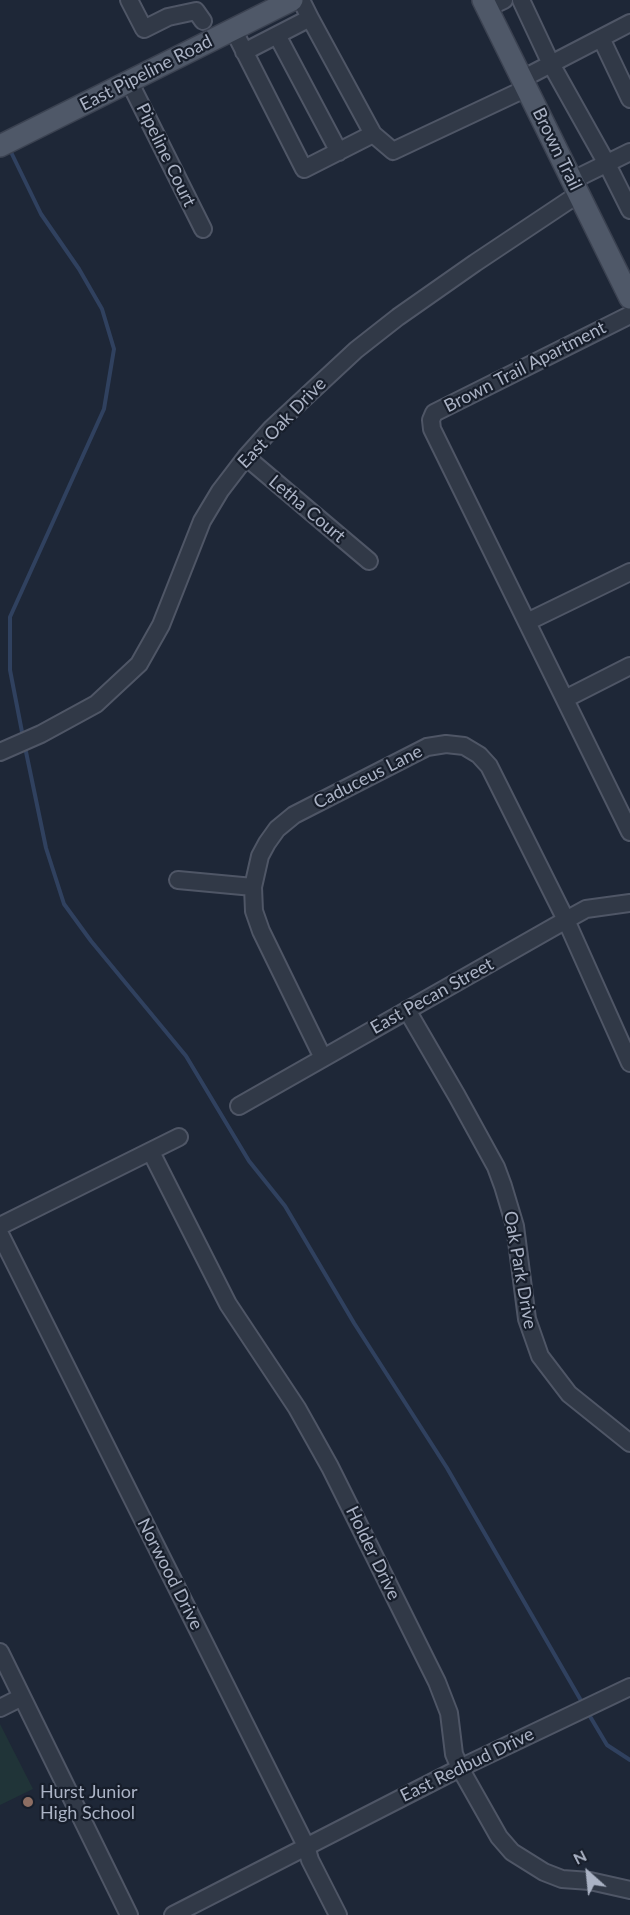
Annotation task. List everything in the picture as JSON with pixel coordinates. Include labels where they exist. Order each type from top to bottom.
[{"type":"main road","name":"East Pipeline Road","points":[[9,141],[233,29],[280,2]]},
{"type":"main road","name":"Brown Trail","points":[[492,3],[525,83],[630,298]]},
{"type":"street","points":[[129,0],[144,28],[168,17],[196,11],[203,21]]},
{"type":"street","points":[[301,0],[373,134],[393,151],[525,83],[551,64],[630,23]]},
{"type":"street","points":[[521,0],[551,64],[630,210]]},
{"type":"street","points":[[244,52],[310,18]]},
{"type":"street","points":[[233,29],[304,170],[373,134]]},
{"type":"street","points":[[277,35],[339,152]]},
{"type":"street","points":[[601,38],[630,99]]},
{"type":"street","name":"Pipeline Court","points":[[129,81],[203,229]]},
{"type":"street","name":"East Oak Drive","points":[[0,752],[41,734],[96,704],[139,664],[161,625],[202,521],[220,491],[272,428],[356,350],[607,164],[630,152]]},
{"type":"street","name":"Brown Trail Apartment","points":[[630,315],[434,413],[431,420],[432,429],[630,832]]},
{"type":"street","name":"Letha Court","points":[[246,457],[369,561]]},
{"type":"street","points":[[527,622],[630,572]]},
{"type":"street","points":[[565,699],[630,666]]},
{"type":"street","name":"Caduceus Lane","points":[[323,1058],[261,932],[254,911],[253,887],[260,856],[278,829],[294,815],[428,747],[446,744],[464,746],[479,755],[489,766],[566,920],[630,1063]]},
{"type":"street","points":[[178,880],[253,887]]},
{"type":"street","name":"East Pecan Street","points":[[239,1106],[586,909],[630,903]]},
{"type":"street","name":"Oak Park Drive","points":[[407,1010],[496,1167],[515,1226],[527,1319],[540,1356],[569,1394],[630,1443]]},
{"type":"street","points":[[0,1226],[179,1137]]},
{"type":"street","name":"Holder Drive","points":[[151,1152],[214,1280],[297,1407],[330,1467],[437,1682],[449,1713],[454,1754],[499,1837],[512,1852],[544,1872],[562,1879],[590,1881],[630,1890]]},
{"type":"street","name":"Norwood Drive","points":[[0,1234],[306,1846],[310,1860],[338,1915]]},
{"type":"street","points":[[0,1652],[129,1915]]},
{"type":"street","name":"East Redbud Drive","points":[[173,1915],[460,1768],[630,1687]]},
{"type":"street","points":[[0,1708],[22,1697]]},
{"type":"green space","points":[[0,1724],[33,1789],[0,1805]]},
{"type":"waterway","points":[[9,148],[41,214],[79,269],[102,309],[114,349],[104,409],[10,617],[10,670],[23,737]]},
{"type":"waterway","points":[[25,747],[46,848],[64,904],[91,941],[186,1056],[249,1161],[285,1206],[354,1323],[447,1468],[583,1704]]},
{"type":"waterway","points":[[588,1713],[607,1745],[630,1760]]},
{"type":"place","name":"Hurst Junior High School","points":[[28,1802]]}]
